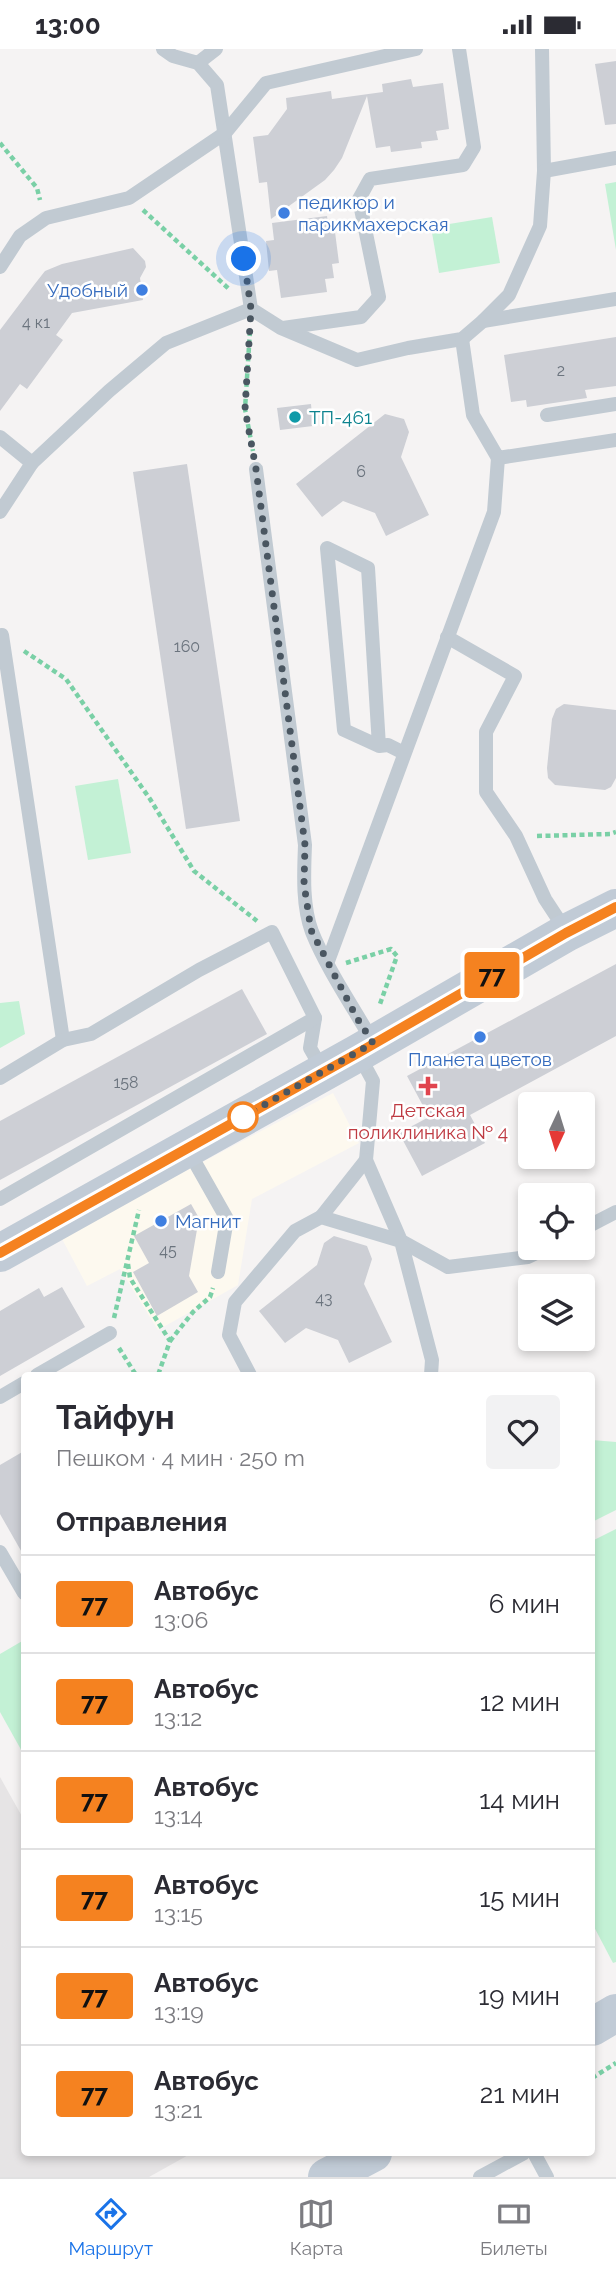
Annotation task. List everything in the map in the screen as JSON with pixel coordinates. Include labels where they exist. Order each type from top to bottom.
[{"type":"street","points":[[0,1253],[566,933],[616,908]]},
{"type":"street","points":[[595,2025],[616,2013]]},
{"type":"lane","points":[[163,49],[173,56],[198,63],[218,85],[251,309],[281,328],[357,361],[408,348],[462,339],[509,295],[540,226],[544,171],[542,49]]},
{"type":"lane","points":[[198,63],[215,49]]},
{"type":"lane","points":[[0,267],[20,236],[46,218],[129,198],[225,133],[266,83],[416,49]]},
{"type":"lane","points":[[281,328],[361,317],[379,297],[359,199],[370,179],[463,165],[474,147],[459,49]]},
{"type":"lane","points":[[544,171],[616,158]]},
{"type":"lane","points":[[483,321],[616,299]]},
{"type":"lane","points":[[0,512],[32,463],[109,391],[166,343],[251,309]]},
{"type":"lane","points":[[329,964],[494,512],[498,458],[473,415],[462,339]]},
{"type":"lane","points":[[547,415],[616,404]]},
{"type":"lane","points":[[0,437],[32,463]]},
{"type":"lane","points":[[498,458],[616,440]]},
{"type":"lane","points":[[256,469],[305,845],[304,884],[311,930],[357,1018],[366,1048],[373,1081],[366,1160],[401,1241],[432,1360],[431,1372]]},
{"type":"lane","points":[[379,746],[368,568],[327,548],[344,730],[379,746],[388,745],[404,753]]},
{"type":"lane","points":[[2,635],[63,1039]]},
{"type":"lane","points":[[447,637],[515,675],[486,731],[486,792],[516,836],[545,899],[566,933]]},
{"type":"lane","points":[[0,1078],[63,1039],[92,1034],[199,970],[272,932],[315,1018],[310,1048],[323,1072]]},
{"type":"lane","points":[[0,1199],[315,1018]]},
{"type":"lane","points":[[187,1148],[227,1219],[218,1272]]},
{"type":"lane","points":[[248,1372],[229,1335],[234,1302],[295,1231],[321,1217],[366,1160]]},
{"type":"lane","points":[[595,1223],[616,1212]]},
{"type":"lane","points":[[321,1217],[401,1241],[448,1267],[518,1258]]},
{"type":"lane","points":[[42,1372],[110,1333]]},
{"type":"lane","points":[[0,1397],[21,1385]]},
{"type":"lane","points":[[0,1552],[21,1588]]},
{"type":"lane","points":[[480,2177],[518,2156]]},
{"type":"lane","points":[[536,2156],[547,2177]]},
{"type":"path","points":[[0,143],[37,188],[46,218]]},
{"type":"path","points":[[129,198],[251,309],[245,409],[256,469]]},
{"type":"path","points":[[2,635],[66,679],[150,799],[194,871],[272,932]]},
{"type":"path","points":[[516,836],[559,837],[616,832]]},
{"type":"path","points":[[329,964],[391,949],[397,956],[380,1005]]},
{"type":"path","points":[[134,1372],[110,1333],[140,1206]]},
{"type":"path","points":[[128,1259],[130,1278],[170,1341]]},
{"type":"path","points":[[159,1372],[170,1341],[193,1312],[210,1297],[218,1272]]},
{"type":"path","points":[[595,2076],[616,2063]]},
{"type":"shaded area","points":[[333,1093],[359,1143],[252,1199],[238,1285],[158,1330],[120,1269],[87,1286],[61,1237]]},
{"type":"shaded area","points":[[0,1777],[21,1815],[21,2156],[187,2156],[149,2177],[0,2177]]},
{"type":"green space","points":[[616,182],[616,250],[605,184]]},
{"type":"green space","points":[[492,217],[500,263],[439,273],[431,227]]},
{"type":"green space","points":[[118,779],[131,853],[88,860],[75,786]]},
{"type":"green space","points":[[19,1001],[25,1034],[0,1048],[0,1003]]},
{"type":"green space","points":[[595,1440],[616,1442],[616,1510],[595,1520]]},
{"type":"green space","points":[[616,1529],[616,1962],[613,1963],[595,1929],[595,1540]]},
{"type":"green space","points":[[21,1642],[21,1750],[0,1712],[0,1654]]},
{"type":"building","points":[[616,61],[616,124],[605,125],[595,64]]},
{"type":"building","points":[[411,79],[413,87],[443,83],[449,129],[436,131],[438,140],[421,142],[422,148],[391,152],[390,146],[376,148],[367,96],[342,158],[334,170],[325,180],[271,219],[267,182],[259,183],[253,137],[268,135],[287,109],[286,98],[331,91],[332,99],[383,92],[382,84]]},
{"type":"building","points":[[327,216],[329,232],[335,232],[339,263],[332,264],[334,278],[325,279],[327,292],[281,298],[277,270],[269,271],[266,241],[274,240],[272,223]]},
{"type":"building","points":[[133,248],[145,261],[146,267],[140,278],[143,300],[72,313],[56,335],[63,340],[27,389],[20,384],[0,411],[0,330],[45,271],[62,264]]},
{"type":"building","points":[[616,337],[616,386],[585,390],[587,398],[527,407],[526,400],[511,402],[504,355]]},
{"type":"building","name":"ТП-461","points":[[311,404],[313,426],[280,430],[277,408]]},
{"type":"building","points":[[385,414],[404,419],[409,432],[401,457],[429,515],[386,536],[375,513],[343,501],[322,517],[296,484]]},
{"type":"building","points":[[187,464],[240,821],[186,829],[133,472]]},
{"type":"building","points":[[564,704],[616,710],[616,778],[611,787],[605,790],[555,785],[548,778],[552,719],[556,709]]},
{"type":"building","points":[[616,964],[616,1036],[470,1115],[485,1143],[422,1176],[399,1133],[429,1117],[407,1076]]},
{"type":"building","points":[[242,989],[267,1034],[0,1180],[0,1121]]},
{"type":"building","points":[[191,1204],[199,1218],[189,1276],[198,1292],[157,1316],[133,1272],[149,1263],[134,1236]]},
{"type":"building","points":[[334,1236],[367,1246],[372,1259],[364,1284],[392,1342],[349,1363],[338,1340],[306,1328],[285,1343],[259,1311],[317,1265],[324,1243]]},
{"type":"building","points":[[62,1287],[85,1327],[0,1376],[0,1311],[39,1288],[44,1297]]},
{"type":"building","points":[[21,1453],[21,1551],[0,1514],[0,1465]]},
{"type":"bus line","name":"77","points":[[0,1253],[616,907]]},
{"type":"place","name":"педикюр и парикмахерская","points":[[284,213]]},
{"type":"place","name":"Удобный","points":[[142,290]]},
{"type":"place","name":"ТП-461","points":[[295,417]]},
{"type":"place","name":"Планета цветов","points":[[480,1037]]},
{"type":"place","name":"Детская поликлиника № 4","points":[[428,1086]]},
{"type":"place","name":"Магнит","points":[[161,1221]]},
{"type":"route","points":[[243,1117],[373,1043],[311,930],[304,884],[305,845],[256,469],[245,409],[251,309],[244,259]]}]
